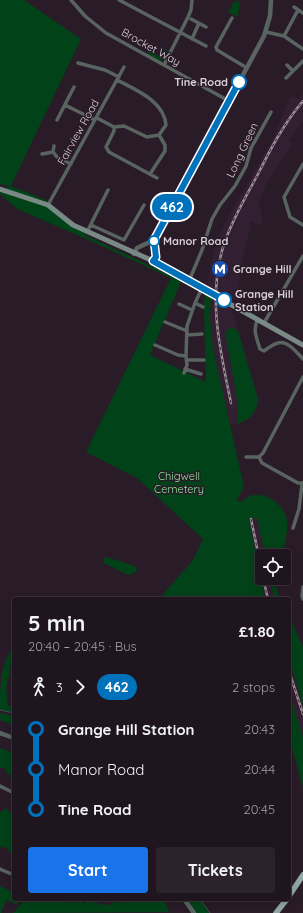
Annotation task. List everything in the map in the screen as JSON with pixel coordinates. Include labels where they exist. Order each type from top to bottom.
[{"type":"main road","points":[[0,189],[48,205],[73,225],[134,254],[153,261],[303,345]]},
{"type":"main road","points":[[291,893],[303,875]]},
{"type":"main road","points":[[276,913],[285,901]]},
{"type":"street","name":"Brocket Way","points":[[71,0],[85,16],[106,33],[229,101]]},
{"type":"street","points":[[119,0],[206,46]]},
{"type":"street","points":[[164,65],[191,10],[192,0]]},
{"type":"street","points":[[153,261],[156,257],[154,240],[266,32],[270,16],[271,0]]},
{"type":"street","points":[[294,7],[303,13]]},
{"type":"street","points":[[284,36],[298,10]]},
{"type":"street","points":[[232,18],[216,47],[218,52],[247,68]]},
{"type":"street","points":[[191,19],[206,27]]},
{"type":"street","points":[[192,39],[199,23]]},
{"type":"street","points":[[266,32],[284,36],[303,50]]},
{"type":"street","points":[[286,78],[303,61]]},
{"type":"street","points":[[78,63],[105,70],[141,92],[156,104],[166,116],[166,125],[159,136]]},
{"type":"street","points":[[287,66],[293,71]]},
{"type":"street","name":"Fairview Road","points":[[48,205],[124,67]]},
{"type":"street","points":[[57,120],[74,87]]},
{"type":"street","points":[[65,105],[114,127],[124,126],[147,137],[159,136]]},
{"type":"street","name":"Long Green","points":[[189,281],[202,250],[212,219],[220,205],[235,186],[246,166],[251,148],[271,112]]},
{"type":"street","points":[[114,127],[114,131],[106,147],[109,152],[157,178]]},
{"type":"street","points":[[150,174],[165,151],[165,145],[159,136]]},
{"type":"street","points":[[54,146],[53,152],[57,157],[71,164]]},
{"type":"street","points":[[42,154],[53,152]]},
{"type":"street","points":[[303,164],[284,197],[290,217],[303,225]]},
{"type":"street","points":[[87,232],[108,190]]},
{"type":"street","points":[[91,225],[124,240],[144,204]]},
{"type":"street","points":[[134,254],[137,248],[154,240]]},
{"type":"street","points":[[264,323],[303,256]]},
{"type":"street","points":[[201,374],[184,371],[187,326],[192,310],[202,288]]},
{"type":"street","points":[[195,303],[203,307]]},
{"type":"street","points":[[179,304],[192,310]]},
{"type":"street","points":[[258,320],[254,325],[254,329],[260,349],[264,351],[278,343],[282,343],[295,350],[303,359]]},
{"type":"street","points":[[165,322],[187,333],[202,334]]},
{"type":"street","points":[[154,345],[186,358],[204,360]]},
{"type":"street","points":[[246,457],[259,456],[263,453],[303,377]]},
{"type":"street","points":[[259,456],[262,463],[298,483],[303,484],[299,509],[293,528]]},
{"type":"street","points":[[302,598],[303,587]]},
{"type":"street","points":[[0,733],[12,737]]},
{"type":"street","points":[[0,786],[12,792]]},
{"type":"street","points":[[0,869],[12,874]]},
{"type":"street","points":[[185,901],[194,913]]},
{"type":"shaded area","points":[[303,93],[303,121],[289,140],[293,143],[267,182],[259,201],[262,225],[250,221],[250,230],[244,251],[238,292],[235,299],[230,301],[225,296],[207,287],[211,263],[217,242],[223,226],[271,143],[289,99],[293,96],[299,99]]},
{"type":"shaded area","points":[[205,293],[231,308],[254,383],[258,399],[255,410],[252,416],[238,424],[230,424],[205,325]]},
{"type":"shaded area","points":[[249,496],[262,496],[274,500],[285,512],[287,521],[283,549],[255,549],[255,585],[277,585],[276,588],[280,597],[253,597],[238,505]]},
{"type":"shaded area","points":[[291,620],[303,647],[303,780],[291,742]]},
{"type":"green space","name":"Chigwell Cemetery","points":[[0,0],[24,0],[81,39],[11,186],[46,200],[66,222],[86,233],[85,235],[170,275],[181,282],[150,355],[206,382],[205,293],[211,297],[210,318],[213,348],[244,487],[237,500],[240,502],[254,495],[265,496],[276,502],[284,511],[286,516],[287,526],[284,549],[264,549],[257,518],[249,520],[255,550],[255,585],[262,585],[265,597],[161,597],[193,560],[203,539],[137,478],[86,452],[171,278],[17,209],[0,194],[0,191],[10,186],[0,184]]},
{"type":"green space","points":[[240,1],[238,16],[228,12],[234,2]]},
{"type":"green space","points":[[165,49],[168,50],[163,59],[160,61],[146,54],[149,50],[158,56],[162,50],[164,51]]},
{"type":"green space","points":[[232,327],[238,331],[258,399],[256,408],[252,415],[238,424],[237,399],[225,331]]},
{"type":"green space","points":[[106,557],[135,566],[137,570],[128,575],[104,563],[104,558]]},
{"type":"green space","points":[[271,585],[277,585],[276,588],[280,597],[274,597]]},
{"type":"green space","points":[[291,620],[303,647],[303,705],[291,666]]},
{"type":"green space","points":[[12,650],[10,676],[6,680],[8,682],[6,687],[8,706],[12,707],[12,713],[0,710],[3,669]]},
{"type":"green space","points":[[291,699],[303,737],[303,787],[291,744]]},
{"type":"green space","points":[[0,713],[12,716],[12,724],[0,720]]},
{"type":"green space","points":[[0,748],[12,752],[12,779],[10,778],[11,775],[5,772],[6,769],[3,767],[0,768]]},
{"type":"green space","points":[[6,808],[12,815],[12,853],[2,846],[0,848],[0,813]]},
{"type":"green space","points":[[0,886],[12,892],[12,901],[20,901],[17,905],[6,900],[0,913]]},
{"type":"green space","points":[[24,901],[61,901],[73,903],[74,901],[83,901],[83,903],[86,904],[86,901],[100,903],[100,905],[111,905],[111,902],[121,903],[121,901],[165,901],[169,912],[13,913]]},
{"type":"green space","points":[[188,901],[202,901],[209,913],[196,913]]},
{"type":"waterway","points":[[0,710],[12,713]]},
{"type":"waterway","points":[[200,901],[210,913]]},
{"type":"railway","points":[[231,403],[219,343],[217,324],[216,284],[219,264],[227,235],[239,209],[278,137],[303,101]]},
{"type":"railway","points":[[251,519],[257,549]]},
{"type":"railway","points":[[265,585],[268,597]]},
{"type":"railway","points":[[291,677],[303,714]]},
{"type":"bus line","name":"462","points":[[224,300],[153,261],[156,257],[154,240],[239,82]]},
{"type":"place","name":"Tine Road","points":[[239,82]]},
{"type":"place","name":"Manor Road","points":[[154,241]]},
{"type":"place","name":"Grange Hill","points":[[220,269]]},
{"type":"place","name":"Grange Hill Station","points":[[224,300]]}]
